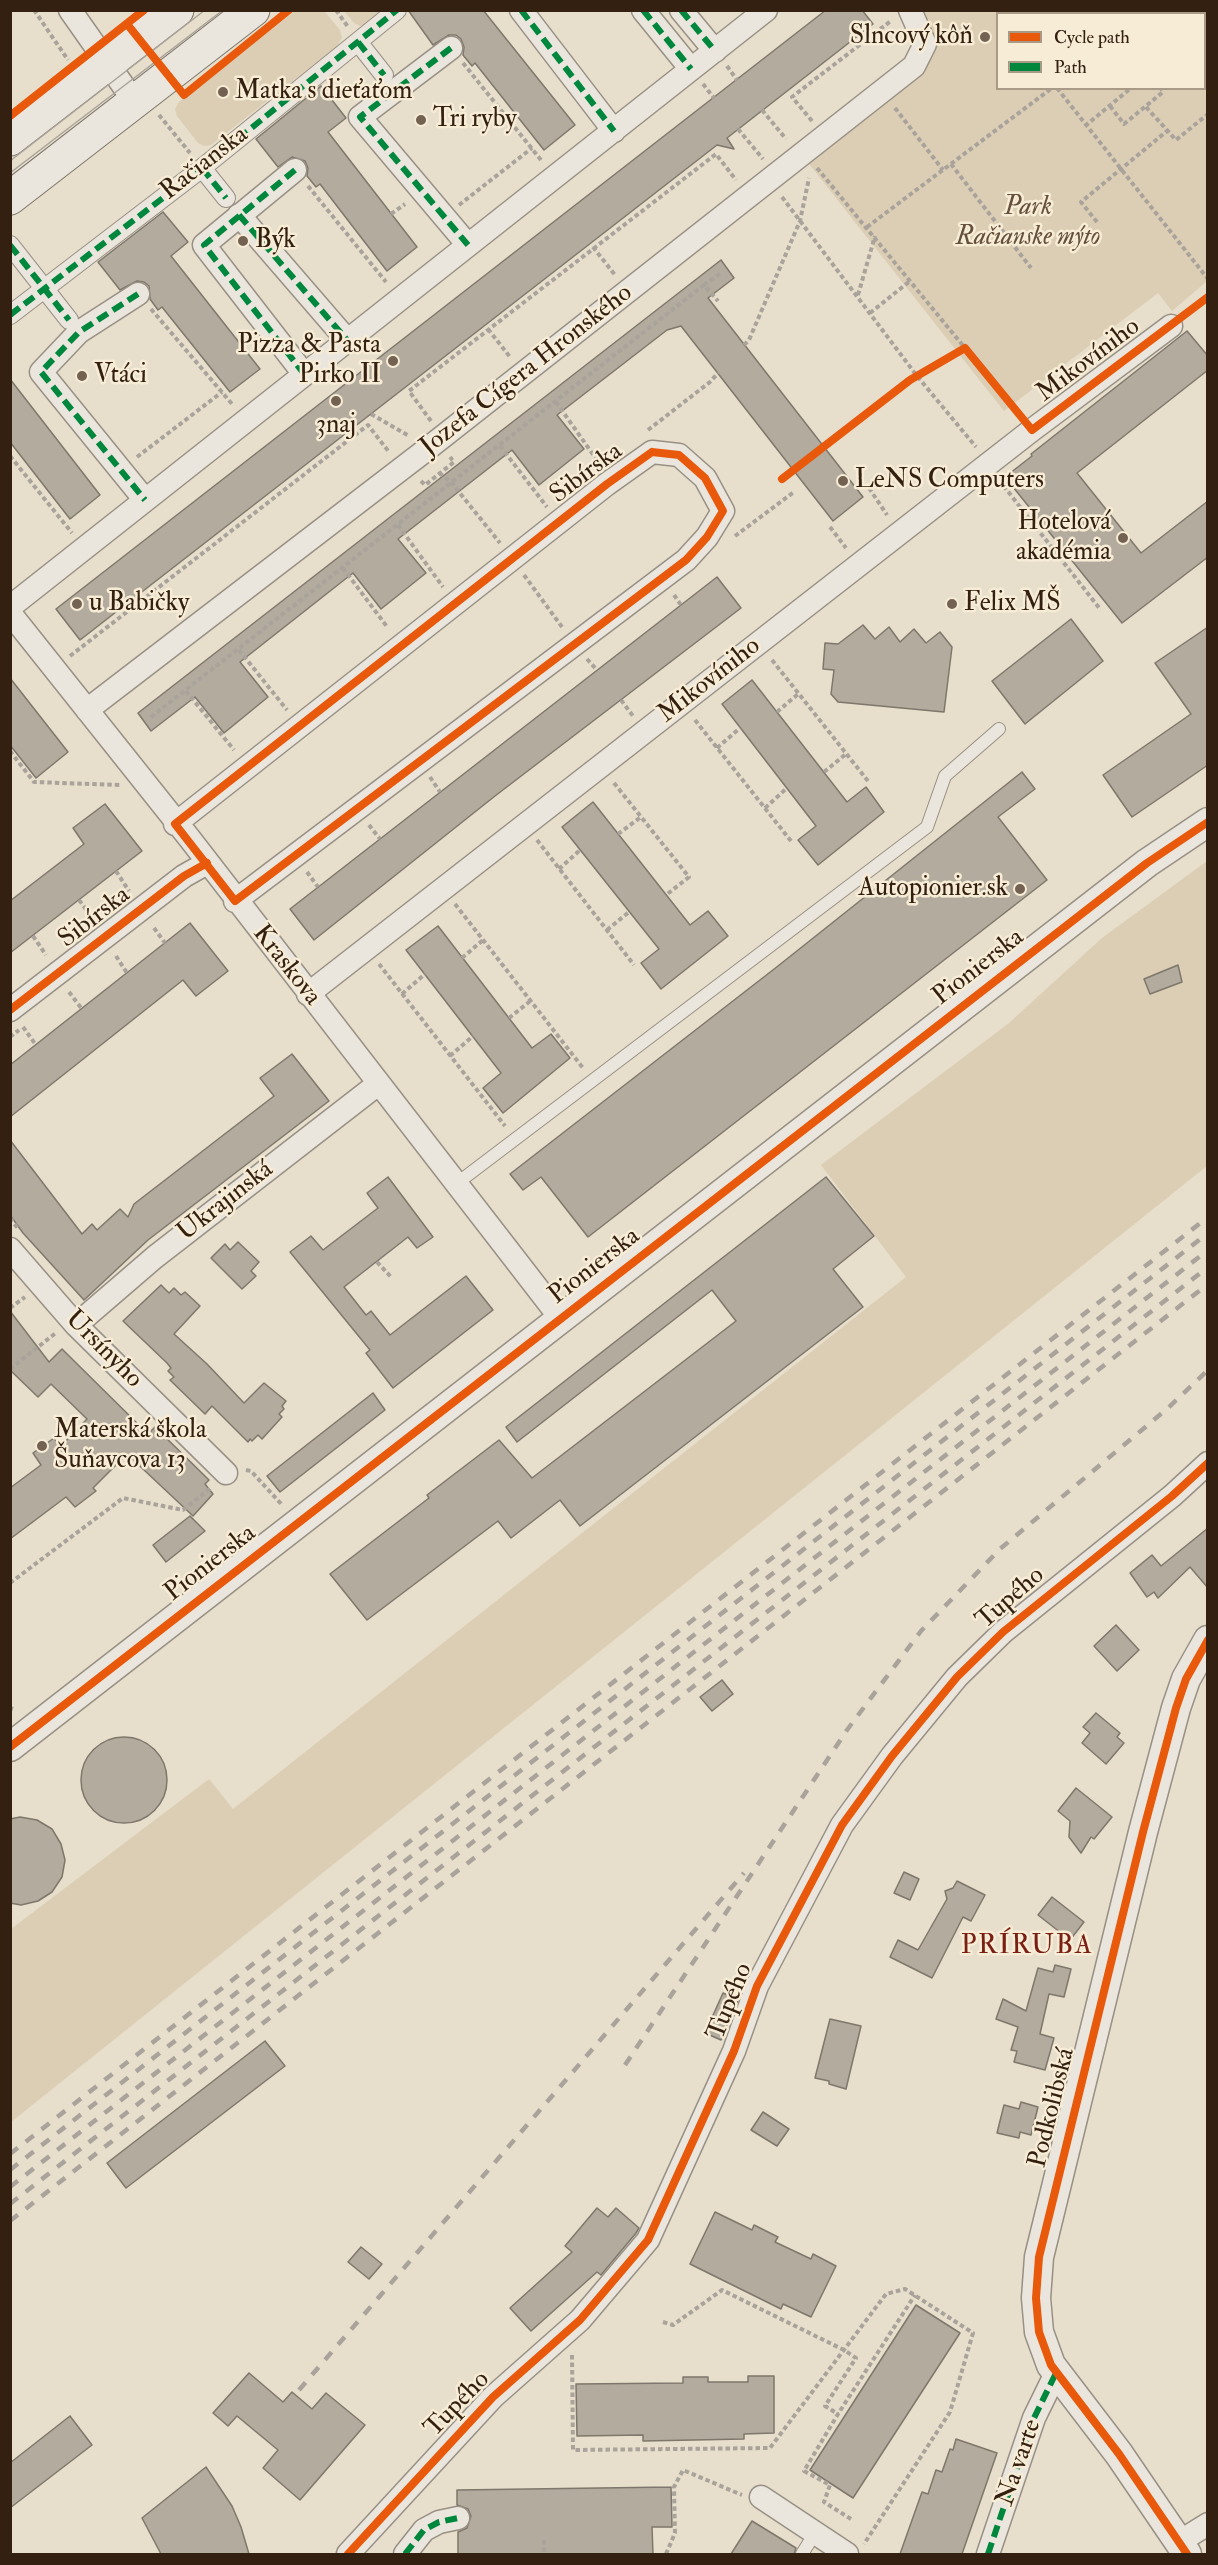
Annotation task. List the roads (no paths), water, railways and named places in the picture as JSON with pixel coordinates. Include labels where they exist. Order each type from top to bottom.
[{"type":"main road","points":[[10,139],[177,10]]},
{"type":"main road","points":[[10,198],[146,108],[253,10]]},
{"type":"street","points":[[70,10],[108,64],[146,108]]},
{"type":"street","name":"Račianska","points":[[10,315],[202,168],[397,10]]},
{"type":"street","points":[[521,10],[614,131]]},
{"type":"street","points":[[643,10],[692,69]]},
{"type":"street","points":[[681,10],[715,51]]},
{"type":"street","points":[[10,607],[766,10]]},
{"type":"street","name":"Jozefa Cígera Hronského","points":[[87,710],[523,374],[914,66],[926,44],[903,14]]},
{"type":"street","points":[[358,42],[384,75]]},
{"type":"street","points":[[451,48],[360,117],[468,245]]},
{"type":"street","points":[[202,168],[347,340]]},
{"type":"street","points":[[295,170],[233,206],[204,245],[304,374]]},
{"type":"street","points":[[10,245],[69,320]]},
{"type":"street","points":[[138,294],[79,332],[41,372],[145,500]]},
{"type":"street","name":"Mikovíniho","points":[[308,994],[1032,430],[1171,326]]},
{"type":"street","name":"Sibírska","points":[[176,824],[607,484],[652,452],[679,455],[705,478],[723,511],[707,537],[686,560],[235,901]]},
{"type":"street","name":"Kraskova","points":[[10,613],[562,1320]]},
{"type":"street","name":"Pionierska","points":[[11,1746],[562,1320],[1147,863],[1208,822]]},
{"type":"street","name":"Sibírska","points":[[16,1018],[184,876],[207,863]]},
{"type":"street","name":"Ukrajinská","points":[[68,1327],[378,1084]]},
{"type":"street","name":"Ursínyho","points":[[10,1249],[68,1327],[222,1478]]},
{"type":"street","name":"Tupého","points":[[348,2554],[493,2397],[580,2320],[648,2240],[734,2051],[757,1986],[842,1825],[892,1756],[957,1677],[1003,1632],[1172,1496],[1208,1463]]},
{"type":"street","name":"Podkolibská","points":[[1183,2548],[1119,2454],[1056,2373],[1046,2356],[1036,2315],[1039,2258],[1106,1980],[1176,1708],[1186,1679],[1208,1640]]},
{"type":"street","name":"Na varte","points":[[988,2554],[1034,2418],[1056,2373]]},
{"type":"street","points":[[761,2497],[815,2533],[855,2550]]},
{"type":"street","points":[[405,2554],[424,2530],[439,2522],[458,2518]]},
{"type":"street","points":[[1183,2548],[1208,2524]]},
{"type":"lane","points":[[456,1184],[927,827],[945,777],[999,729]]},
{"type":"lane","points":[[802,2554],[815,2533]]},
{"type":"tram line","points":[[10,161],[205,10]]},
{"type":"tram line","points":[[10,173],[223,10]]},
{"type":"railway","points":[[10,2154],[1208,1217]]},
{"type":"railway","points":[[10,2170],[1208,1233]]},
{"type":"railway","points":[[10,2187],[1208,1250]]},
{"type":"railway","points":[[10,2204],[1208,1267]]},
{"type":"railway","points":[[10,2221],[1208,1284]]},
{"type":"railway","points":[[625,2065],[847,1730],[921,1631],[1000,1549],[1168,1408],[1208,1370]]},
{"type":"railway","points":[[299,2390],[744,1873]]},
{"type":"place","name":"Slncový kôň","points":[[985,37]]},
{"type":"place","name":"Matka s dieťaťom","points":[[223,92]]},
{"type":"place","name":"Tri ryby","points":[[421,120]]},
{"type":"place","name":"Býk","points":[[243,241]]},
{"type":"place","name":"Pizza & Pasta Pirko II","points":[[393,361]]},
{"type":"place","name":"Vtáci","points":[[82,376]]},
{"type":"place","name":"3naj","points":[[336,401]]},
{"type":"place","name":"LeNS Computers","points":[[843,481]]},
{"type":"place","name":"Hotelová akadémia","points":[[1123,538]]},
{"type":"place","name":"u Babičky","points":[[77,604]]},
{"type":"place","name":"Felix MŠ","points":[[952,604]]},
{"type":"place","name":"Autopionier.sk","points":[[1020,889]]},
{"type":"place","name":"Materská škola Šuňavcova 13","points":[[42,1446]]},
{"type":"district","name":"PRÍRUBA","points":[[1027,1947]]},
{"type":"park label","name":"Park Račianske mýto","points":[[1028,223]]}]
